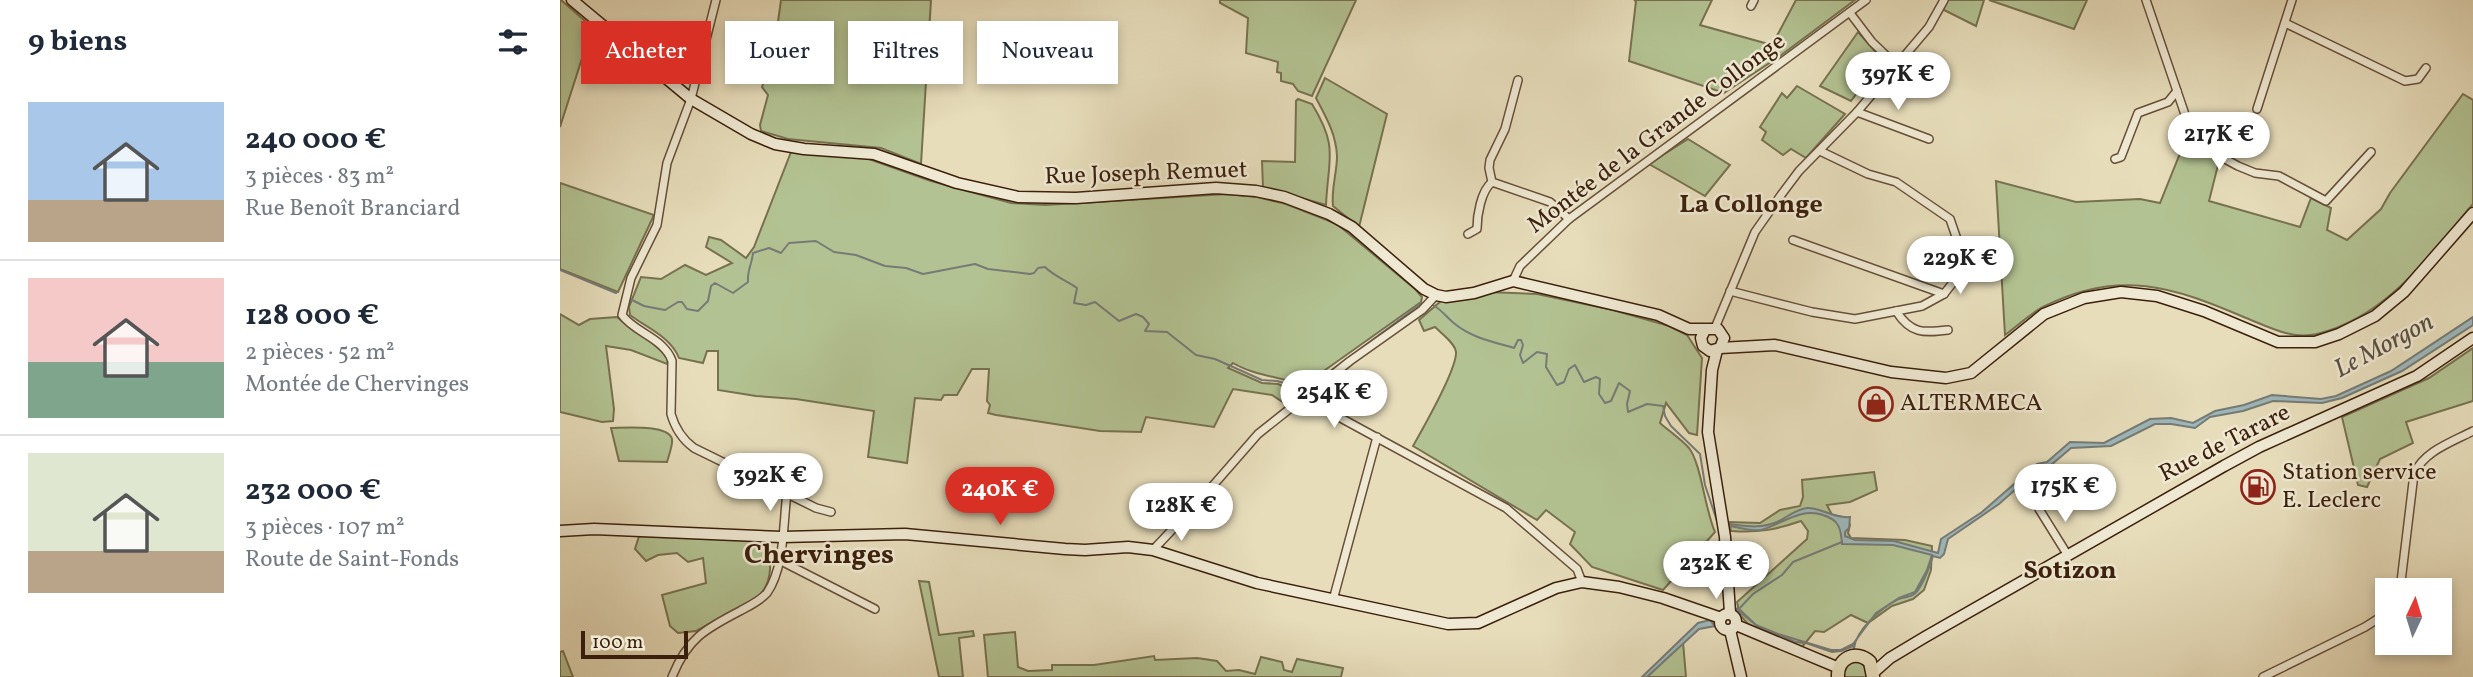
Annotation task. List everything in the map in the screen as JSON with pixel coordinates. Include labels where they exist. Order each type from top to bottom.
[{"type":"main road","points":[[1839,673],[1843,661],[1850,656],[1860,656],[1872,671]]},
{"type":"street","name":"Rue Joseph Remuet","points":[[572,0],[691,99],[751,134],[775,144],[874,154],[957,183],[1018,197],[1076,198],[1216,188],[1256,191],[1284,197],[1329,214],[1352,227],[1424,289],[1436,295]]},
{"type":"street","points":[[716,0],[691,99],[667,163],[657,225],[631,278],[622,314],[628,323],[653,339],[670,355],[671,414],[673,423],[686,443],[817,508],[831,512]]},
{"type":"street","name":"Montée de la Grande Collonge","points":[[1513,281],[1520,266],[1569,219],[1866,0]]},
{"type":"street","points":[[1944,0],[1929,27],[1857,112],[1799,171],[1755,232],[1709,336],[1710,351],[1748,345],[1774,345],[1891,372],[1946,378],[1971,373],[2045,314],[2084,298],[2121,292],[2157,296],[2204,311],[2278,342],[2315,342],[2339,334],[2375,316],[2404,292],[2473,213]]},
{"type":"street","points":[[2146,0],[2193,138],[2201,146],[2255,173],[2279,177],[2326,201],[2371,152]]},
{"type":"street","points":[[2257,109],[2292,0]]},
{"type":"street","points":[[1850,13],[1872,42],[1895,64]]},
{"type":"street","points":[[2285,23],[2405,81],[2418,79],[2426,68]]},
{"type":"street","points":[[1492,182],[1490,160],[1505,129],[1518,80]]},
{"type":"street","points":[[2115,159],[2121,157],[2138,114],[2168,102],[2178,91]]},
{"type":"street","points":[[1857,112],[1929,139]]},
{"type":"street","points":[[1730,290],[1812,312],[1855,318],[1922,306],[1944,294],[1958,276],[1961,251],[1950,219],[1896,182],[1868,174],[1820,151]]},
{"type":"street","points":[[1492,182],[1550,202],[1569,219]]},
{"type":"street","points":[[1468,234],[1477,229],[1477,217],[1487,186],[1492,182]]},
{"type":"street","points":[[1793,240],[1944,294]]},
{"type":"street","points":[[1153,550],[1171,528],[1203,498],[1258,434],[1350,361],[1422,310],[1436,295],[1446,297],[1474,293],[1513,281],[1658,315],[1724,342],[1712,370]]},
{"type":"street","points":[[1896,311],[1902,321],[1915,330],[1948,330]]},
{"type":"street","points":[[1709,336],[1748,345]]},
{"type":"street","points":[[1709,336],[1712,370],[1707,432],[1725,537],[1725,616]]},
{"type":"street","name":"Rue de Tarare","points":[[1872,671],[2067,554],[2259,447],[2417,376],[2473,338]]},
{"type":"street","points":[[1304,398],[1506,508],[1577,569],[1582,582]]},
{"type":"street","points":[[2401,578],[2417,466],[2439,449],[2473,431]]},
{"type":"street","points":[[1333,600],[1377,437]]},
{"type":"street","points":[[673,677],[680,658],[695,639],[768,591],[781,561],[787,493]]},
{"type":"street","points":[[2039,509],[2067,554]]},
{"type":"street","points":[[560,531],[594,529],[782,537],[905,534],[1065,549],[1128,547],[1153,550],[1257,583],[1461,626],[1478,624],[1556,588],[1582,582],[1619,587],[1735,617],[1733,627],[1741,675]]},
{"type":"street","points":[[781,561],[875,609]]},
{"type":"street","points":[[2263,677],[2375,621]]},
{"type":"street","points":[[1733,627],[1823,662],[1839,673]]},
{"type":"green space","points":[[560,0],[585,21],[581,21],[581,61],[560,127]]},
{"type":"green space","points":[[781,0],[931,0],[930,21],[848,21],[848,84],[926,84],[921,164],[881,148],[788,139],[761,131],[760,125],[768,95],[762,87],[763,84],[834,84],[834,21],[778,21]]},
{"type":"green space","points":[[1220,0],[1356,0],[1312,96],[1298,91],[1293,84],[1281,81],[1281,73],[1277,72],[1278,62],[1246,53],[1248,18],[1220,3]]},
{"type":"green space","points":[[1634,0],[1712,0],[1700,25],[1772,45],[1796,0],[1855,0],[1780,56],[1724,93],[1629,61]]},
{"type":"green space","points":[[1944,0],[1984,0],[1976,26],[1940,8]]},
{"type":"green space","points":[[1989,0],[2087,0],[2074,29]]},
{"type":"green space","points":[[1858,32],[1882,59],[1851,101],[1820,86]]},
{"type":"green space","points":[[1325,78],[1387,114],[1359,227],[1333,206],[1337,162],[1335,140],[1316,98]]},
{"type":"green space","points":[[1797,86],[1845,114],[1806,158],[1791,149],[1783,155],[1762,140],[1766,132],[1760,127],[1782,93],[1787,98]]},
{"type":"green space","points":[[2463,94],[2473,100],[2473,204],[2423,264],[2386,299],[2365,314],[2342,326],[2317,334],[2290,334],[2195,298],[2146,286],[2122,285],[2071,295],[2038,310],[2005,335],[1996,181],[2076,202],[2140,199],[2160,203],[2185,141],[2219,161],[2209,201],[2300,227],[2311,198],[2331,208],[2327,230],[2347,240],[2381,209]]},
{"type":"green space","points":[[1298,99],[1312,104],[1329,143],[1326,205],[1263,187],[1262,161],[1295,162]]},
{"type":"green space","points":[[1688,139],[1730,165],[1705,196],[1649,164]]},
{"type":"green space","points":[[791,152],[866,158],[931,181],[1011,203],[1045,205],[1228,194],[1257,197],[1286,204],[1337,224],[1415,289],[1422,297],[1421,302],[1304,385],[1259,374],[1233,363],[1228,368],[1262,383],[1278,384],[1293,390],[1294,395],[1284,403],[1272,395],[1233,389],[1214,427],[1146,417],[1141,432],[1100,431],[996,415],[988,413],[989,369],[972,369],[957,395],[944,395],[941,400],[915,398],[907,463],[868,457],[874,411],[718,390],[718,351],[707,351],[703,363],[679,358],[670,344],[630,315],[629,307],[641,277],[661,279],[685,265],[706,275],[732,263],[706,247],[709,237],[721,240],[746,258],[754,247]]},
{"type":"green space","points":[[560,183],[654,215],[618,292],[560,269]]},
{"type":"green space","points":[[1487,292],[1537,294],[1613,310],[1669,326],[1687,335],[1702,358],[1697,435],[1689,433],[1666,403],[1660,423],[1686,445],[1693,455],[1715,532],[1663,590],[1592,567],[1570,544],[1575,532],[1546,510],[1537,520],[1413,446],[1451,372],[1456,352],[1435,327],[1424,331],[1419,320],[1441,301]]},
{"type":"green space","points":[[560,314],[579,325],[590,319],[617,317],[650,341],[668,359],[667,364],[631,350],[606,346],[614,409],[613,421],[602,422],[560,412]]},
{"type":"green space","points":[[2473,348],[2473,401],[2406,422],[2413,443],[2380,459],[2367,487],[2358,485],[2342,417],[2429,378]]},
{"type":"green space","points":[[611,428],[654,429],[669,434],[672,441],[667,462],[619,461]]},
{"type":"green space","points":[[1874,472],[1877,490],[1850,502],[1827,505],[1832,515],[1848,518],[1848,533],[1851,538],[1905,540],[1932,546],[1931,570],[1924,590],[1913,599],[1892,606],[1868,623],[1851,615],[1824,632],[1815,631],[1802,647],[1748,624],[1740,615],[1737,602],[1807,539],[1808,531],[1801,521],[1775,529],[1750,532],[1731,531],[1729,522],[1760,523],[1780,510],[1800,506],[1803,497],[1802,480]]},
{"type":"green space","points":[[639,536],[766,541],[770,563],[767,583],[759,596],[696,631],[678,633],[670,626],[662,595],[706,583],[703,558],[688,562],[677,553],[658,555],[646,561],[635,549]]},
{"type":"green space","points":[[919,581],[929,582],[939,635],[973,631],[974,636],[959,638],[963,677],[939,677]]},
{"type":"green space","points":[[1015,632],[1018,667],[1028,671],[1052,670],[1052,665],[1094,665],[1154,656],[1155,660],[1197,658],[1217,661],[1226,671],[1239,670],[1255,674],[1261,657],[1282,662],[1284,670],[1292,672],[1297,659],[1343,668],[1341,677],[988,677],[984,635]]},
{"type":"green space","points":[[1683,642],[1686,677],[1647,677]]},
{"type":"green space","points":[[563,651],[573,677],[560,677],[560,652]]},
{"type":"green space","points":[[1857,661],[1864,664],[1867,677],[1844,677],[1847,666]]},
{"type":"water","points":[[2473,317],[2473,325],[2402,371],[2342,398],[2322,403],[2273,401],[2243,411],[2210,417],[2195,428],[2155,424],[2111,446],[2071,448],[2051,465],[2040,468],[1999,504],[1948,539],[1944,554],[1940,558],[1933,556],[1920,588],[1911,596],[1897,600],[1871,619],[1899,598],[1915,592],[1932,555],[1893,545],[1842,544],[1836,522],[1815,513],[1799,515],[1761,530],[1729,524],[1765,526],[1799,510],[1812,508],[1850,517],[1845,536],[1855,540],[1894,541],[1938,553],[1941,539],[1982,512],[2037,464],[2047,462],[2070,442],[2104,443],[2150,419],[2171,418],[2193,423],[2215,411],[2272,395],[2321,399],[2336,396],[2391,371]]},
{"type":"water","points":[[1736,609],[1756,625],[1831,650],[1841,650],[1853,644],[1857,638],[1854,648],[1853,646],[1841,651],[1832,652],[1795,642],[1757,626]]},
{"type":"water","points":[[1710,620],[1715,626],[1699,629],[1647,677],[1642,677],[1698,623]]},
{"type":"waterway","name":"Le Morgon","points":[[630,299],[644,306],[665,310],[682,302],[687,309],[698,311],[708,301],[711,286],[715,283],[733,293],[748,282],[753,253],[769,248],[781,253],[789,243],[816,241],[834,252],[856,255],[885,266],[906,268],[923,274],[975,264],[988,269],[1030,274],[1045,267],[1077,288],[1074,303],[1086,305],[1095,302],[1119,321],[1136,314],[1149,324],[1145,331],[1167,332],[1196,355],[1215,359],[1262,380],[1277,381],[1304,389],[1422,303]]},
{"type":"waterway","name":"Le Morgon","points":[[560,270],[616,293]]},
{"type":"waterway","name":"Le Morgon","points":[[1433,305],[1452,322],[1476,336],[1514,348],[1518,340],[1521,340],[1523,345],[1520,355],[1523,363],[1537,352],[1547,354],[1546,367],[1557,385],[1564,382],[1569,369],[1575,365],[1584,382],[1596,377],[1600,379],[1599,394],[1605,403],[1611,401],[1619,383],[1630,391],[1628,412],[1647,404],[1663,406],[1671,426],[1700,454],[1705,485],[1718,524]]},
{"type":"waterway","points":[[1737,611],[1753,594],[1782,575],[1793,562],[1842,542]]},
{"type":"place","name":"ALTERMECA","points":[[1876,404]]},
{"type":"place","name":"Station service E. Leclerc","points":[[2258,487]]},
{"type":"district","name":"La Collonge","points":[[1751,205]]},
{"type":"district","name":"Chervinges","points":[[819,555]]},
{"type":"district","name":"Sotizon","points":[[2070,571]]}]
